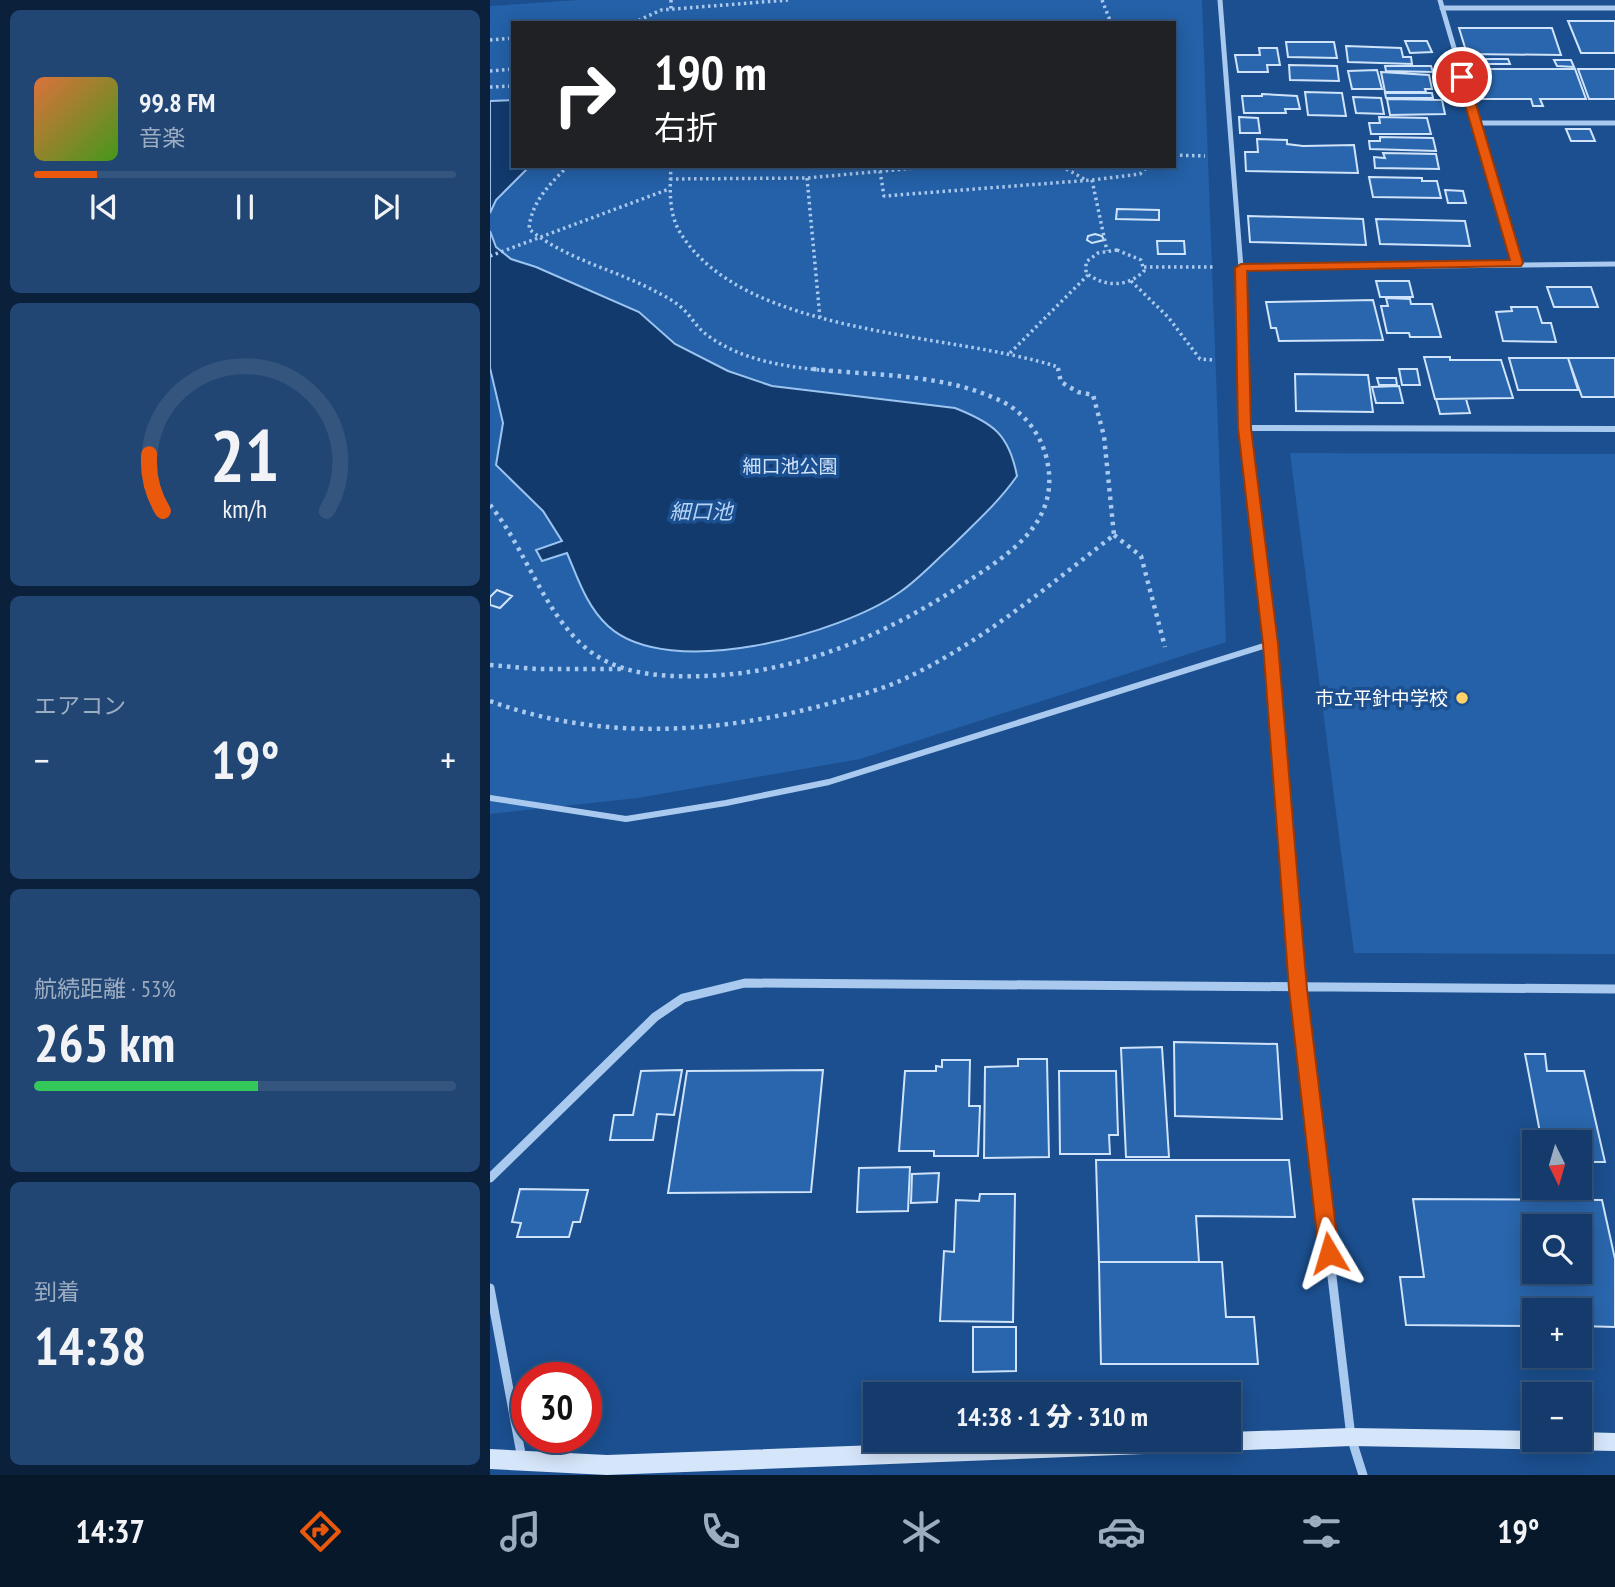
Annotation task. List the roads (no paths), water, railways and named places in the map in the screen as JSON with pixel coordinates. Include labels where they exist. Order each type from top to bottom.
[{"type":"street","points":[[1220,0],[1241,268],[1244,428],[1270,644],[1298,989],[1351,1437],[1363,1475]]},
{"type":"street","points":[[1440,0],[1517,263]]},
{"type":"street","points":[[1443,8],[1615,8]]},
{"type":"street","points":[[1476,123],[1615,123]]},
{"type":"street","points":[[1241,268],[1615,264]]},
{"type":"street","points":[[1244,428],[1615,429]]},
{"type":"street","points":[[490,798],[626,819],[726,803],[829,782],[1270,644]]},
{"type":"street","points":[[490,1178],[655,1017],[682,998],[745,984],[1615,989]]},
{"type":"street","points":[[490,1288],[522,1460]]},
{"type":"street","points":[[490,1459],[607,1470],[1351,1437],[1615,1442]]},
{"type":"water","points":[[511,100],[511,168],[528,168],[496,200],[490,213],[490,101]]},
{"type":"water","name":"細口池","points":[[490,231],[496,247],[511,259],[536,267],[639,312],[675,344],[728,371],[772,386],[955,408],[980,419],[1004,440],[1017,476],[986,512],[920,576],[873,608],[798,636],[755,646],[712,651],[671,650],[636,642],[608,626],[594,610],[567,553],[542,561],[536,550],[562,541],[543,511],[496,465],[503,423],[490,368]]},
{"type":"place","name":"市立平針中学校","points":[[1462,698]]},
{"type":"park label","name":"細口池公園","points":[[790,466]]}]
